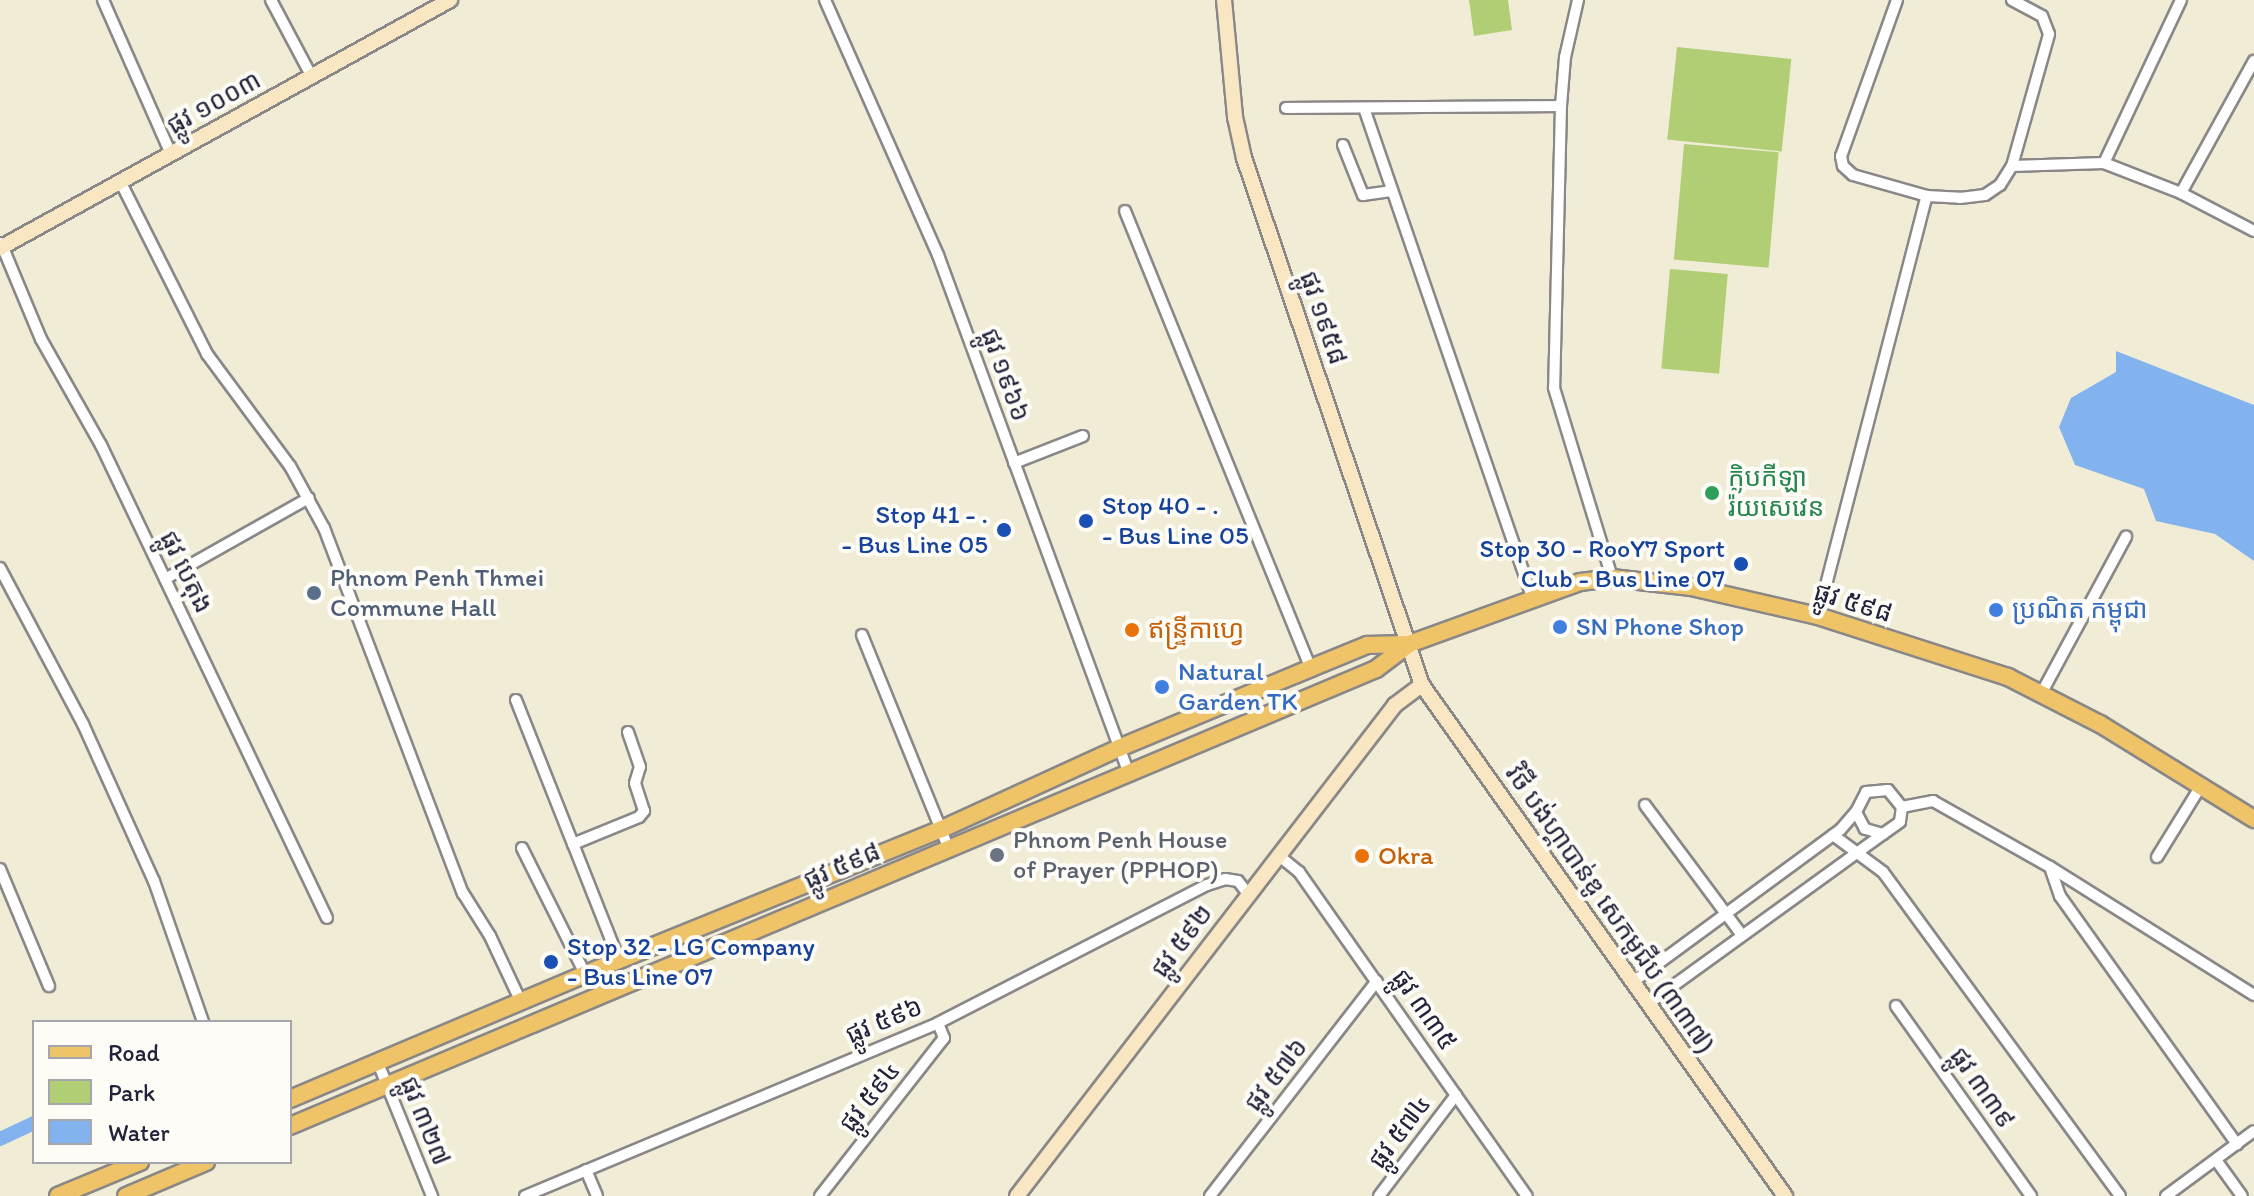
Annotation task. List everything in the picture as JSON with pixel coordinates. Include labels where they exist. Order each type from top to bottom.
[{"type":"main road","name":"ផ្លូវ ៥៩៨","points":[[292,1125],[1376,669],[1409,644],[1580,582],[1612,578],[1691,587],[1818,616],[2008,677],[2202,784],[2254,819]]},
{"type":"main road","name":"ផ្លូវ ៥៩៨","points":[[292,1098],[585,974],[942,829],[1119,748],[1367,645],[1409,644]]},
{"type":"main road","points":[[58,1196],[135,1164]]},
{"type":"main road","points":[[126,1196],[201,1164]]},
{"type":"street","points":[[103,0],[171,154]]},
{"type":"street","points":[[271,0],[312,77]]},
{"type":"street","name":"ផ្លូវ ១០០៣","points":[[1,245],[450,0]]},
{"type":"street","name":"ផ្លូវ ១៩៦៦","points":[[825,0],[938,255],[1128,771]]},
{"type":"street","name":"ផ្លូវ ១៩៥៨","points":[[1224,0],[1235,117],[1244,158],[1409,644]]},
{"type":"street","points":[[1578,0],[1565,57],[1561,106],[1554,388],[1612,578]]},
{"type":"street","points":[[1897,0],[1841,156],[1843,166],[1853,175],[1927,196],[1960,198],[1985,195],[2000,185],[2012,166],[2049,34],[2042,16],[2012,0]]},
{"type":"street","points":[[2104,163],[2181,0]]},
{"type":"street","points":[[2181,193],[2254,61]]},
{"type":"street","points":[[1286,108],[1561,106]]},
{"type":"street","points":[[1364,108],[1532,597]]},
{"type":"street","points":[[1343,145],[1363,195],[1391,191]]},
{"type":"street","points":[[2012,166],[2104,163],[2181,193],[2254,231]]},
{"type":"street","points":[[120,181],[207,354],[309,498],[337,559],[463,893],[490,936],[521,1002]]},
{"type":"street","points":[[1818,616],[1927,196]]},
{"type":"street","points":[[1125,211],[1311,668]]},
{"type":"street","name":"ផ្លូវ បេតុង","points":[[1,245],[14,282],[41,339],[101,445],[327,918]]},
{"type":"street","points":[[1014,463],[1083,436]]},
{"type":"street","points":[[165,579],[309,498]]},
{"type":"street","points":[[2041,694],[2126,537]]},
{"type":"street","points":[[0,568],[78,713],[154,881],[202,1018]]},
{"type":"street","points":[[862,635],[948,847]]},
{"type":"street","name":"វិថី បង់ហ្គាបាន់ឌូ សេកមូជីប (៣៣៧)","points":[[1409,644],[1422,685],[1785,1196]]},
{"type":"street","name":"ផ្លូវ ៥៩២","points":[[1017,1196],[1395,705],[1422,685]]},
{"type":"street","points":[[516,700],[619,960]]},
{"type":"street","points":[[573,844],[639,817],[644,811],[635,783],[640,767],[628,732]]},
{"type":"street","points":[[2157,857],[2202,784]]},
{"type":"street","points":[[1633,982],[1833,835],[1856,812],[1866,792],[1881,788],[1895,794],[1902,807],[1900,822],[1648,1004]]},
{"type":"street","points":[[1902,807],[1933,801],[2050,867],[2254,995]]},
{"type":"street","points":[[1645,805],[1742,935]]},
{"type":"street","points":[[1856,812],[1865,829],[1883,834]]},
{"type":"street","points":[[1833,835],[1883,872],[2120,1196]]},
{"type":"street","points":[[522,848],[585,974]]},
{"type":"street","name":"ផ្លូវ ៣៣៥","points":[[1278,855],[1299,872],[1527,1196]]},
{"type":"street","points":[[2050,867],[2060,896],[2237,1144]]},
{"type":"street","points":[[0,869],[49,986]]},
{"type":"street","name":"ផ្លូវ ៥៩៦","points":[[525,1196],[938,1023],[1207,885],[1225,879],[1238,881],[1248,894]]},
{"type":"street","name":"ផ្លូវ ៥៧៦","points":[[1210,1196],[1377,981]]},
{"type":"street","name":"ផ្លូវ ៣៣៩","points":[[1896,1006],[2031,1196]]},
{"type":"street","name":"ផ្លូវ ៥៩៤","points":[[820,1196],[944,1038],[938,1023]]},
{"type":"street","name":"ផ្លូវ ៣២៧","points":[[378,1063],[432,1196]]},
{"type":"street","name":"ផ្លូវ ៥៧៤","points":[[1379,1196],[1456,1095]]},
{"type":"street","points":[[2166,1196],[2254,1131]]},
{"type":"street","points":[[2216,1160],[2242,1196]]},
{"type":"street","points":[[586,1170],[597,1196]]},
{"type":"green space","points":[[1469,0],[1508,0],[1512,30],[1474,36]]},
{"type":"green space","points":[[1677,47],[1791,59],[1782,152],[1667,139]]},
{"type":"green space","points":[[1684,144],[1779,152],[1769,268],[1674,260]]},
{"type":"green space","points":[[1670,269],[1728,274],[1719,374],[1661,369]]},
{"type":"water","points":[[2116,351],[2254,405],[2254,561],[2215,534],[2156,521],[2144,489],[2075,465],[2059,427],[2071,398],[2116,372]]},
{"type":"waterway","points":[[0,1139],[32,1124]]},
{"type":"place","name":"ក្លិបកីឡា រ៉យសេវេន","points":[[1712,493]]},
{"type":"place","name":"Stop 40 - . - Bus Line 05","points":[[1086,521]]},
{"type":"place","name":"Stop 41 - . - Bus Line 05","points":[[1004,530]]},
{"type":"place","name":"Stop 30 - RooY7 Sport Club - Bus Line 07","points":[[1741,564]]},
{"type":"place","name":"Phnom Penh Thmei Commune Hall","points":[[314,593]]},
{"type":"place","name":"ប្រណិត កម្ពុជា","points":[[1996,610]]},
{"type":"place","name":"SN Phone Shop","points":[[1560,627]]},
{"type":"place","name":"ឥន្ទ្រីកាហ្វេ","points":[[1132,630]]},
{"type":"place","name":"Natural Garden TK","points":[[1162,687]]},
{"type":"place","name":"Phnom Penh House of Prayer (PPHOP)","points":[[997,855]]},
{"type":"place","name":"Okra","points":[[1362,856]]},
{"type":"place","name":"Stop 32 - LG Company - Bus Line 07","points":[[551,962]]}]
